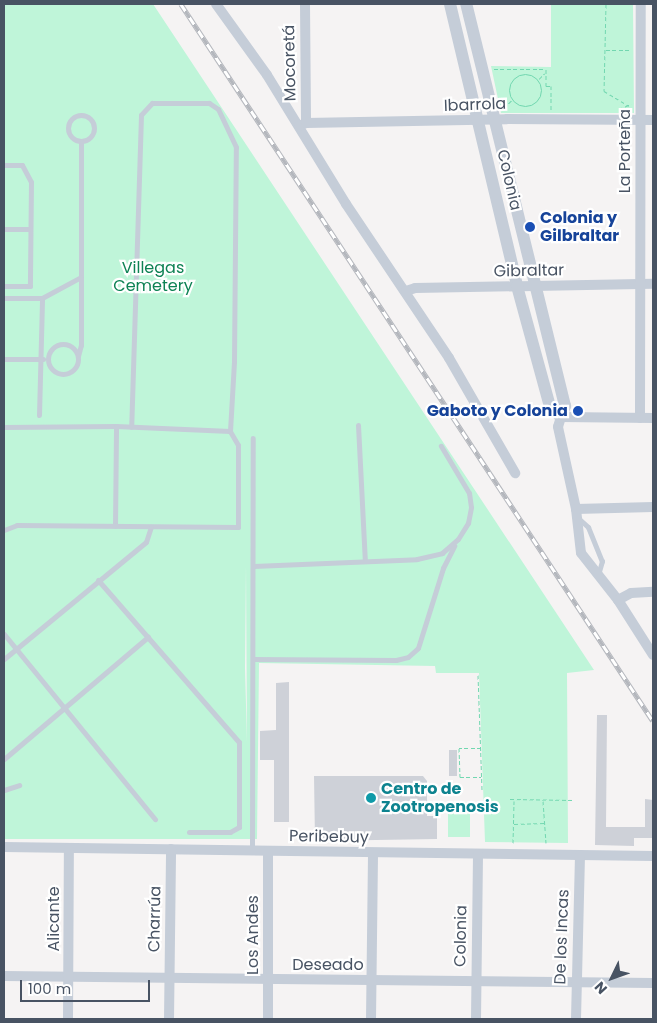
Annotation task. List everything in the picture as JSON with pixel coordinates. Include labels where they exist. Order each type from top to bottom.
[{"type":"street","points":[[216,4],[303,124],[475,401],[516,473]]},
{"type":"street","name":"Mocoretá","points":[[303,124],[304,4]]},
{"type":"street","name":"Colonia","points":[[450,4],[518,286],[550,407],[561,417]]},
{"type":"street","name":"Colonia","points":[[466,4],[565,406],[558,432],[577,513],[584,557],[597,575]]},
{"type":"street","name":"La Porteña","points":[[640,418],[640,120],[634,107],[636,50],[641,4]]},
{"type":"street","name":"Ibarrola","points":[[303,124],[494,120],[653,120]]},
{"type":"street","name":"Gibraltar","points":[[406,291],[415,288],[653,284]]},
{"type":"street","points":[[561,417],[653,418]]},
{"type":"street","points":[[577,513],[653,507]]},
{"type":"street","points":[[597,575],[618,600],[653,654]]},
{"type":"street","points":[[618,600],[631,593],[653,592]]},
{"type":"street","name":"Peribebuy","points":[[4,847],[653,856]]},
{"type":"street","name":"Alicante","points":[[68,1019],[69,848]]},
{"type":"street","name":"Charrúa","points":[[169,1019],[171,849]]},
{"type":"street","name":"Los Andes","points":[[268,851],[268,1019]]},
{"type":"street","points":[[371,1019],[373,853]]},
{"type":"street","name":"Colonia","points":[[476,1019],[478,854]]},
{"type":"street","name":"De los Incas","points":[[576,1019],[580,855]]},
{"type":"street","name":"Deseado","points":[[4,976],[653,983]]},
{"type":"lane","points":[[4,530],[17,525],[238,527],[238,444],[230,431],[234,378],[236,147],[218,109],[209,103],[152,103],[141,115],[132,427]]},
{"type":"lane","points":[[80,114],[89,117],[94,125],[93,134],[81,141],[70,136],[67,128],[72,117],[80,114]]},
{"type":"lane","points":[[78,356],[72,347],[64,344],[54,347],[48,359],[51,368],[63,374],[75,368],[81,346],[81,141]]},
{"type":"lane","points":[[4,165],[22,165],[30,175],[30,286],[4,286]]},
{"type":"lane","points":[[4,229],[30,229]]},
{"type":"lane","points":[[4,298],[42,298],[81,277]]},
{"type":"lane","points":[[40,414],[42,298]]},
{"type":"lane","points":[[4,359],[48,359]]},
{"type":"lane","points":[[358,425],[365,561]]},
{"type":"lane","points":[[115,526],[116,426]]},
{"type":"lane","points":[[4,427],[116,426],[230,431]]},
{"type":"lane","points":[[252,851],[253,438]]},
{"type":"lane","points":[[253,659],[396,660],[408,657],[418,648],[443,568],[468,524],[470,500],[458,472],[441,446]]},
{"type":"lane","points":[[577,513],[588,527],[602,561],[597,575]]},
{"type":"lane","points":[[4,659],[149,540],[151,526]]},
{"type":"lane","points":[[253,566],[432,557],[458,540]]},
{"type":"lane","points":[[98,580],[237,738],[240,747],[239,826],[230,832],[189,832]]},
{"type":"lane","points":[[4,634],[65,706],[155,820]]},
{"type":"lane","points":[[4,759],[148,637]]},
{"type":"lane","points":[[4,790],[19,785]]},
{"type":"path","points":[[606,4],[604,91],[634,107]]},
{"type":"path","points":[[632,41],[636,50]]},
{"type":"path","points":[[605,50],[636,50]]},
{"type":"path","points":[[632,58],[636,50]]},
{"type":"path","points":[[488,71],[546,69],[546,86],[551,86],[551,111]]},
{"type":"path","points":[[538,79],[546,72]]},
{"type":"path","points":[[524,73],[538,79],[541,94],[536,103],[526,106],[512,100],[509,90],[515,77],[524,73]]},
{"type":"path","points":[[631,100],[634,107]]},
{"type":"path","points":[[615,111],[634,107]]},
{"type":"path","points":[[542,111],[560,111]]},
{"type":"path","points":[[478,675],[482,790]]},
{"type":"path","points":[[481,748],[459,748],[460,777],[481,777]]},
{"type":"path","points":[[510,799],[572,800]]},
{"type":"path","points":[[513,843],[514,799]]},
{"type":"path","points":[[543,800],[546,843]]},
{"type":"path","points":[[514,824],[545,823]]},
{"type":"green space","name":"Villegas Cemetery","points":[[4,4],[153,4],[594,670],[567,673],[568,843],[485,842],[479,673],[436,673],[435,666],[259,663],[257,839],[4,839]],"holes":[[[246,565],[247,742],[245,668]]]},
{"type":"green space","points":[[551,4],[633,4],[634,113],[501,113],[491,66],[551,67]]},
{"type":"green space","points":[[448,802],[470,802],[470,837],[448,837]]},
{"type":"building","points":[[289,682],[289,822],[274,822],[274,760],[260,760],[260,731],[276,730],[276,683]]},
{"type":"building","points":[[597,715],[607,715],[606,827],[645,827],[645,799],[653,800],[653,838],[634,838],[634,846],[595,845]]},
{"type":"building","points":[[449,750],[457,750],[457,776],[449,776]]},
{"type":"building","name":"Centro de Zootropenosis","points":[[314,776],[423,776],[427,781],[427,816],[437,816],[437,839],[315,841]]},
{"type":"railway","points":[[181,4],[653,721]]},
{"type":"place","name":"Colonia y Gilbraltar","points":[[530,227]]},
{"type":"place","name":"Gaboto y Colonia","points":[[578,411]]},
{"type":"place","name":"Centro de Zootropenosis","points":[[371,798]]}]
